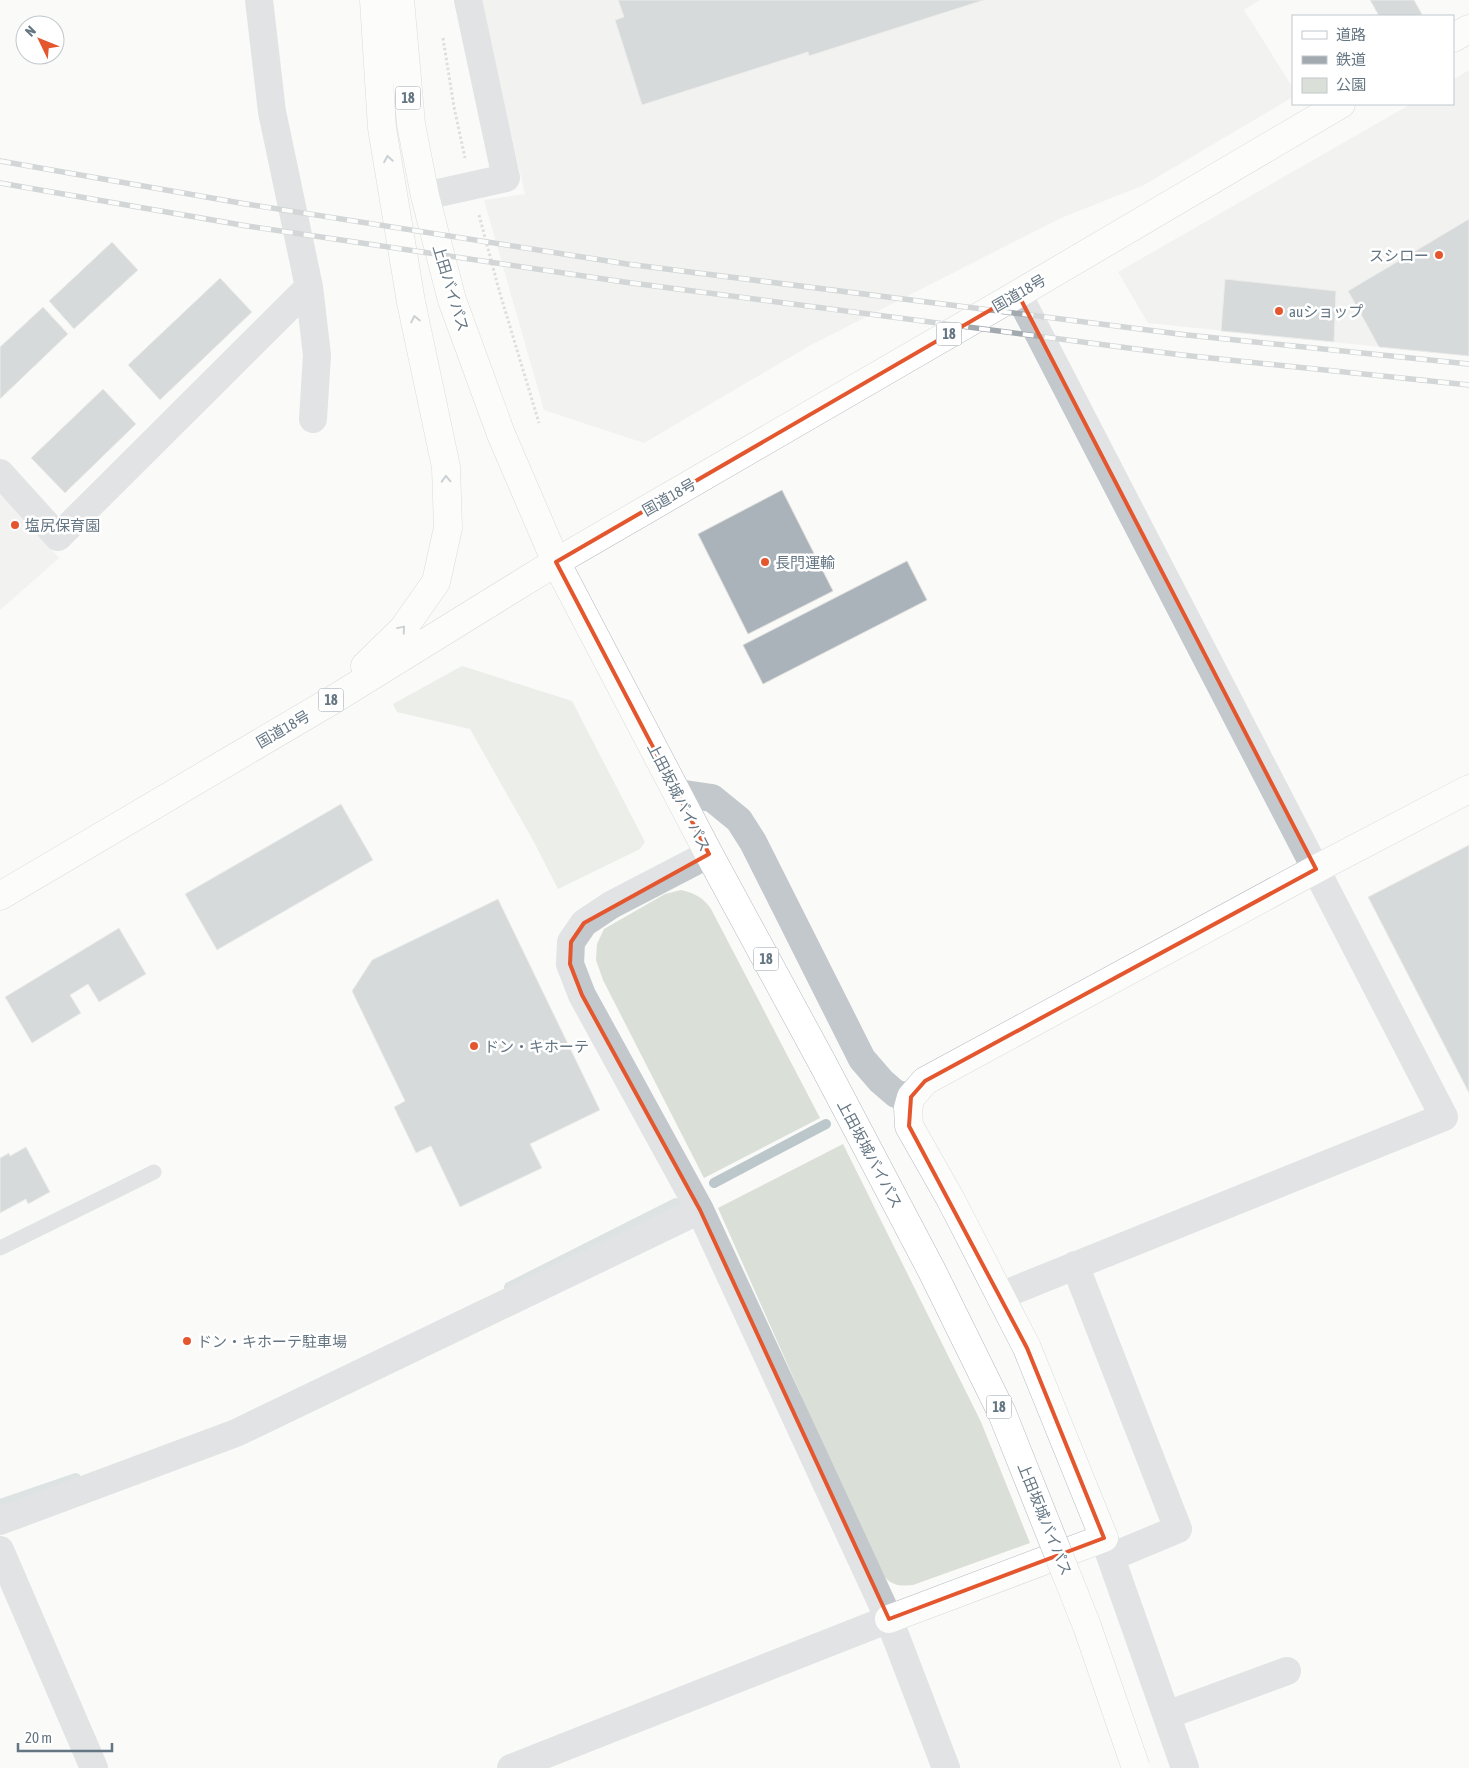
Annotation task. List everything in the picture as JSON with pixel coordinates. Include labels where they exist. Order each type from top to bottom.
[{"type":"main road","points":[[331,701],[403,629],[436,582],[448,528],[446,467],[411,302],[382,128],[374,0]]},
{"type":"main road","name":"上田バイパス","points":[[400,0],[411,124],[425,196],[456,309],[501,434],[556,562]]},
{"type":"main road","points":[[1454,37],[1469,29]]},
{"type":"main road","name":"国道18号","points":[[0,896],[331,701],[556,562],[1339,105]]},
{"type":"main road","name":"上田坂城バイパス","points":[[556,562],[709,854],[932,1271],[1002,1413],[1088,1626],[1136,1768]]},
{"type":"main road","points":[[890,1619],[1108,1548],[1027,1348],[951,1200],[909,1126],[908,1108],[911,1097],[925,1081],[1316,869],[1469,789]]},
{"type":"street","points":[[259,0],[272,112],[309,287],[317,355],[313,418]]},
{"type":"street","points":[[425,196],[506,178],[468,0]]},
{"type":"street","points":[[0,473],[58,537],[309,287]]},
{"type":"street","points":[[1000,1296],[1444,1117],[1018,294]]},
{"type":"street","points":[[678,794],[712,798],[740,820],[753,842],[862,1059],[881,1081],[896,1094],[911,1097]]},
{"type":"street","points":[[709,854],[611,905],[584,923],[571,942],[570,964],[582,995],[700,1210],[890,1619],[946,1768]]},
{"type":"street","points":[[0,1521],[236,1433],[700,1210]]},
{"type":"street","points":[[1075,1265],[1178,1529],[1108,1548],[1185,1768]]},
{"type":"street","points":[[0,1550],[94,1768]]},
{"type":"street","points":[[511,1768],[890,1619]]},
{"type":"street","points":[[1167,1715],[1287,1671]]},
{"type":"lane","points":[[0,1248],[154,1172]]},
{"type":"highlighted area","points":[[1018,294],[1316,869],[925,1081],[911,1097],[909,1126],[1027,1348],[1104,1538],[889,1619],[700,1210],[582,995],[570,964],[571,942],[584,923],[709,854],[556,562]]},
{"type":"shaded area","points":[[479,0],[1260,0],[1244,10],[1292,86],[1292,98],[1144,185],[1061,218],[811,345],[644,443],[544,410],[484,200],[525,194]]},
{"type":"shaded area","points":[[1469,70],[1469,356],[1148,323],[1118,272],[1409,105],[1454,105],[1454,79]]},
{"type":"shaded area","name":"塩尻保育園","points":[[0,492],[59,558],[0,610]]},
{"type":"green space","points":[[462,666],[572,701],[645,842],[640,849],[558,889],[534,842],[470,729],[397,712],[393,704]]},
{"type":"green space","points":[[681,890],[698,896],[711,909],[820,1118],[704,1178],[603,980],[596,960],[597,944],[604,929],[665,894]]},
{"type":"green space","points":[[843,1144],[981,1422],[1030,1543],[913,1585],[892,1583],[877,1566],[718,1208]]},
{"type":"building","points":[[618,0],[984,0],[809,56],[808,52],[642,105],[615,20],[624,17]]},
{"type":"building","points":[[1370,0],[1414,0],[1422,14],[1420,15],[1378,15]]},
{"type":"building","name":"スシロー","points":[[1469,219],[1469,356],[1379,347],[1348,291]]},
{"type":"building","points":[[112,242],[138,270],[74,329],[49,301]]},
{"type":"building","points":[[220,278],[252,312],[160,400],[128,365]]},
{"type":"building","name":"auショップ","points":[[1225,279],[1336,291],[1334,342],[1221,331]]},
{"type":"building","points":[[43,307],[68,334],[0,399],[0,347]]},
{"type":"building","points":[[103,389],[136,424],[65,493],[31,458]]},
{"type":"building","name":"長門運輸","points":[[782,490],[833,591],[748,634],[698,534]]},
{"type":"building","points":[[907,561],[927,600],[763,684],[743,645]]},
{"type":"building","points":[[341,804],[373,860],[217,950],[185,894]]},
{"type":"building","points":[[1469,845],[1469,1093],[1368,897]]},
{"type":"building","name":"ドン・キホーテ","points":[[498,899],[600,1110],[530,1144],[542,1168],[460,1207],[431,1146],[416,1153],[394,1107],[405,1101],[352,991],[372,960]]},
{"type":"building","points":[[119,928],[146,974],[99,1002],[88,984],[70,995],[81,1013],[32,1043],[5,997]]},
{"type":"building","points":[[26,1147],[50,1192],[28,1204],[26,1199],[0,1213],[0,1158],[9,1153],[10,1156]]},
{"type":"waterway","points":[[714,1183],[826,1124]]},
{"type":"waterway","points":[[509,1287],[676,1203]]},
{"type":"waterway","points":[[0,1504],[76,1478]]},
{"type":"railway","points":[[0,161],[246,204],[627,264],[1187,335],[1469,364]]},
{"type":"railway","points":[[0,183],[247,226],[624,282],[1182,355],[1469,385]]},
{"type":"place","name":"スシロー","points":[[1439,255]]},
{"type":"place","name":"auショップ","points":[[1279,311]]},
{"type":"place","name":"塩尻保育園","points":[[15,525]]},
{"type":"place","name":"長門運輸","points":[[765,562]]},
{"type":"place","name":"ドン・キホーテ","points":[[474,1046]]},
{"type":"place","name":"ドン・キホーテ駐車場","points":[[187,1341]]}]
